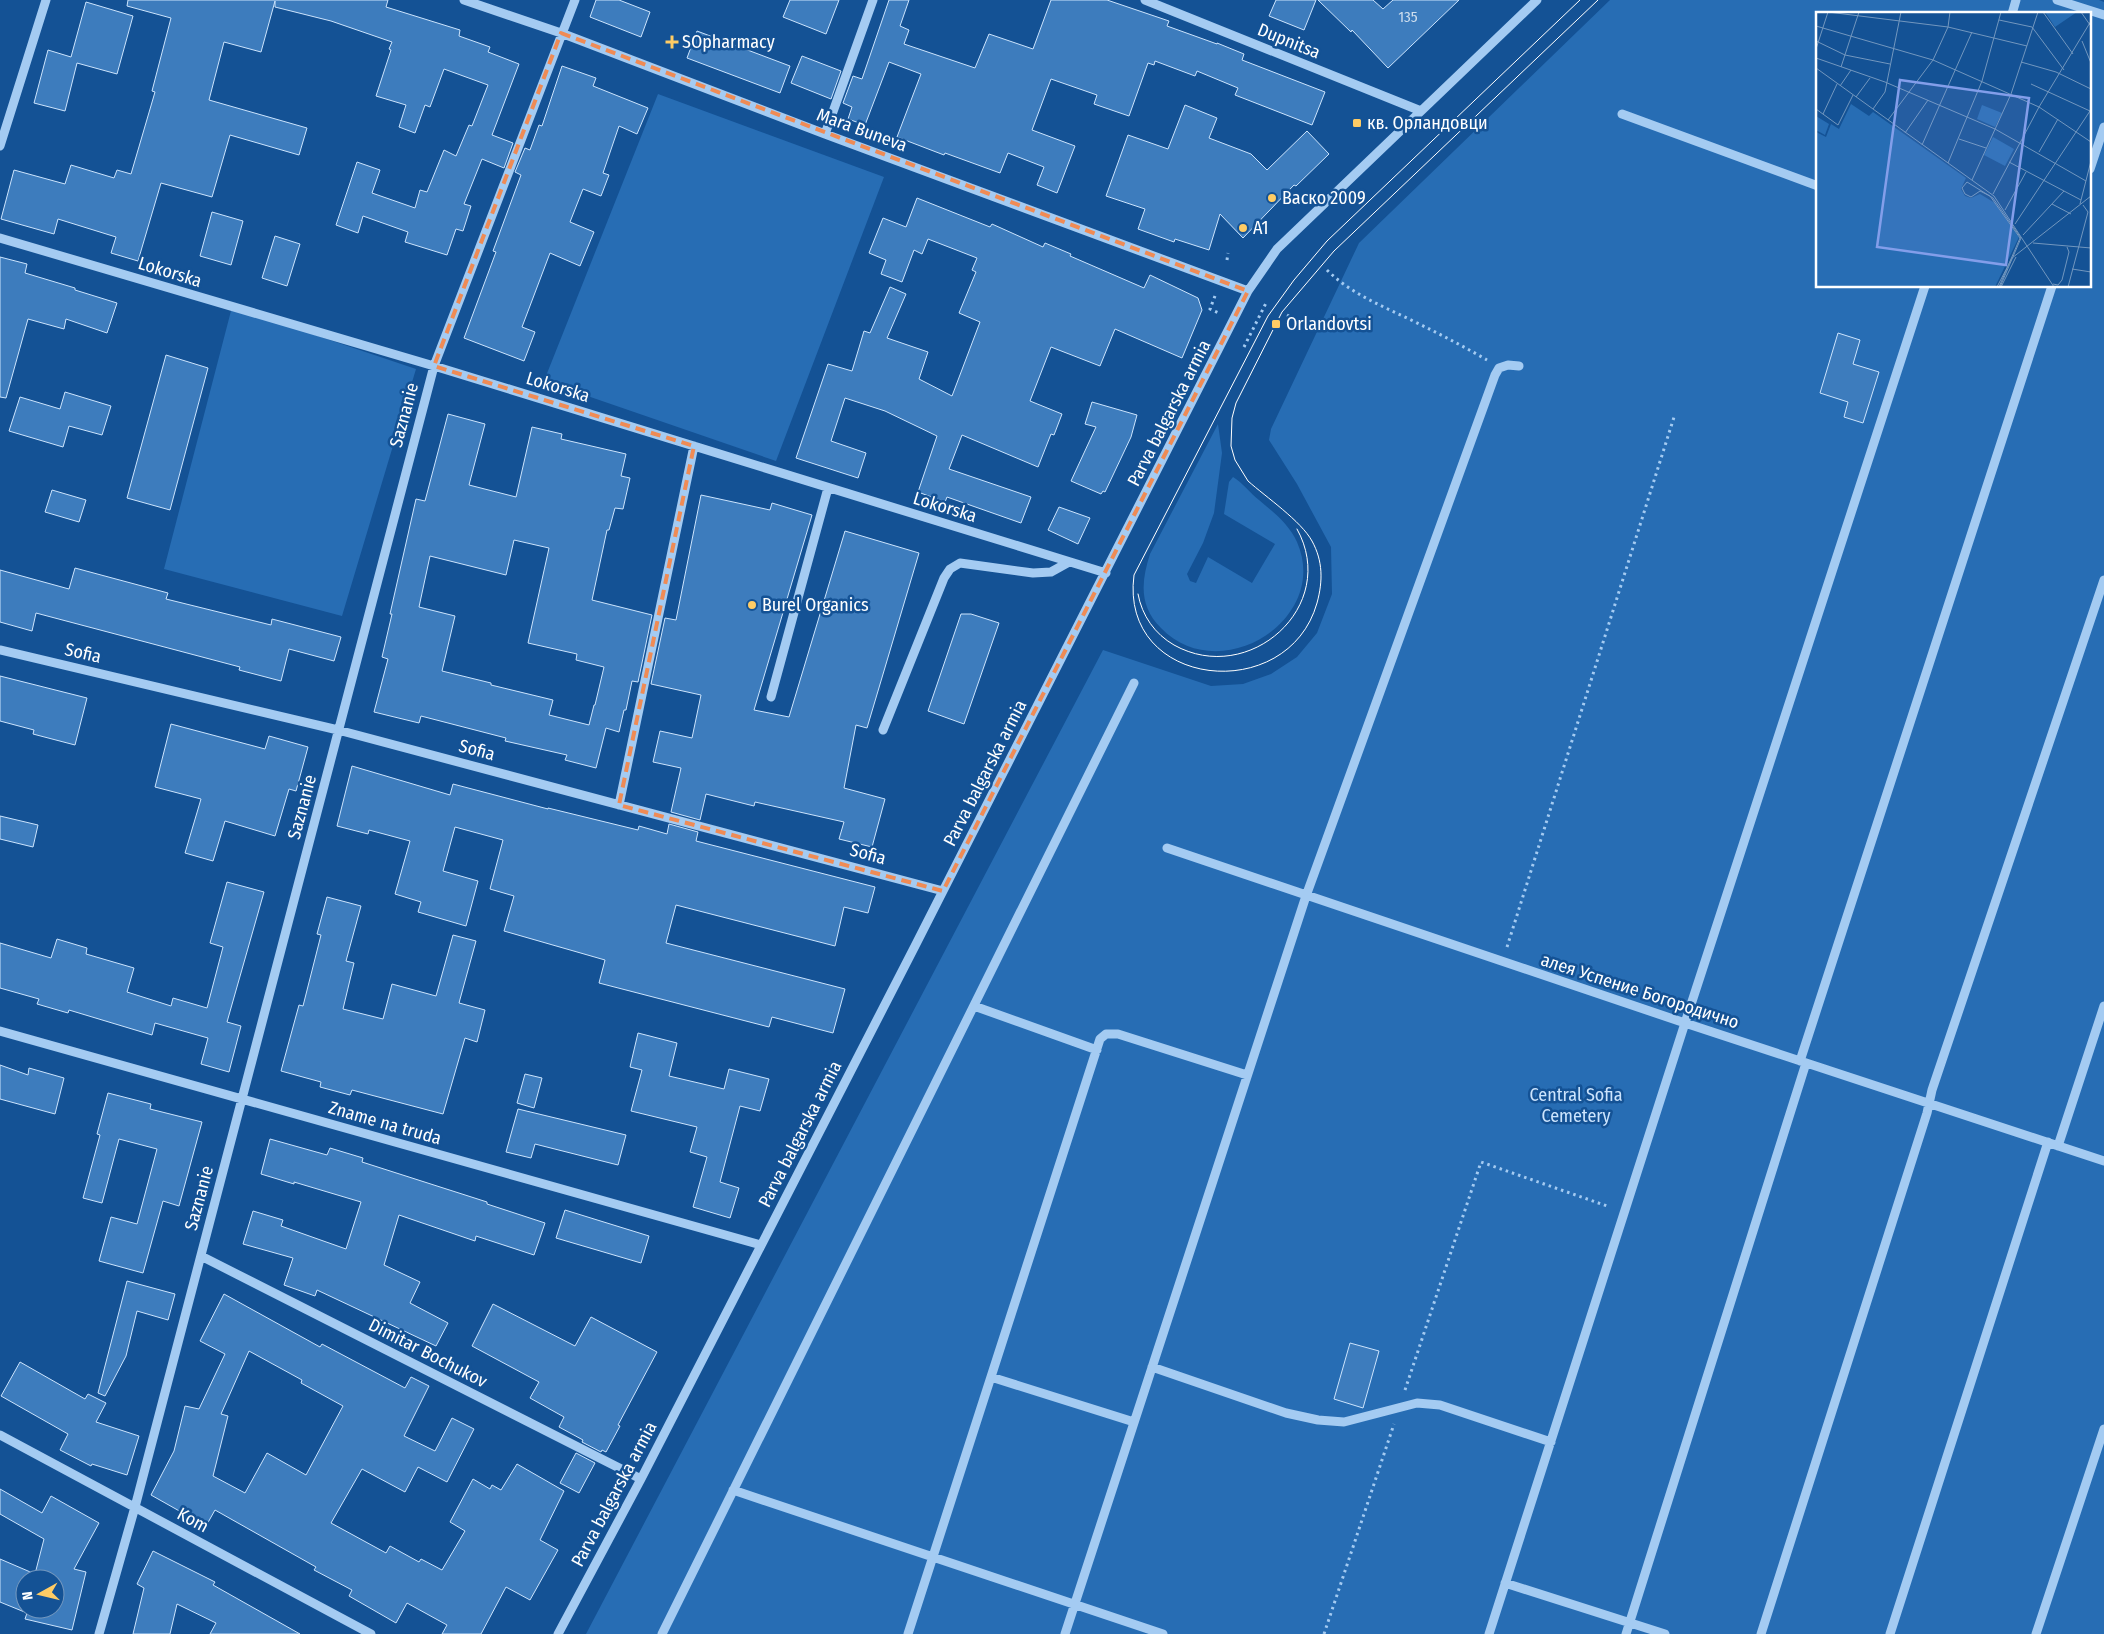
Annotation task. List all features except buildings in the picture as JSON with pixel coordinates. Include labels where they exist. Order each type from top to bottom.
[{"type":"street","points":[[0,146],[46,0]]},
{"type":"street","name":"Mara Buneva","points":[[464,0],[561,33],[825,134],[1248,291]]},
{"type":"street","name":"Saznanie","points":[[99,1634],[135,1507],[434,366],[574,0]]},
{"type":"street","points":[[825,134],[873,0]]},
{"type":"street","name":"Dupnitsa","points":[[1145,0],[1421,111]]},
{"type":"street","name":"Parva balgarska armia","points":[[558,1634],[943,891],[1248,291],[1277,249],[1537,0]]},
{"type":"street","points":[[2057,0],[2104,15]]},
{"type":"street","points":[[1622,114],[1816,185]]},
{"type":"street","points":[[2092,163],[2104,127]]},
{"type":"street","name":"Lokorska","points":[[0,238],[434,366],[1106,573]]},
{"type":"street","points":[[1489,1634],[1685,1023],[1924,288]]},
{"type":"street","points":[[1626,1634],[1803,1062],[2051,288]]},
{"type":"street","points":[[1065,1634],[1306,896],[1500,368],[1508,365],[1519,366]]},
{"type":"street","points":[[619,805],[694,446]]},
{"type":"street","points":[[771,697],[828,488]]},
{"type":"street","points":[[883,730],[944,578],[950,569],[960,563],[1033,573],[1050,572],[1069,562]]},
{"type":"street","points":[[1761,1634],[1929,1103],[2104,580]]},
{"type":"street","name":"Sofia","points":[[0,650],[338,730],[943,891]]},
{"type":"street","points":[[662,1634],[1134,683]]},
{"type":"street","name":"алея Успение Богородично","points":[[1167,848],[1502,962],[2104,1161]]},
{"type":"street","points":[[974,1006],[1097,1050]]},
{"type":"street","points":[[2058,1146],[2104,1006]]},
{"type":"street","name":"Zname na truda","points":[[0,1031],[761,1245]]},
{"type":"street","points":[[908,1634],[1100,1039],[1106,1034],[1118,1034],[1247,1075]]},
{"type":"street","points":[[1890,1634],[2048,1142]]},
{"type":"street","name":"Dimitar Bochukov","points":[[201,1256],[640,1479]]},
{"type":"street","points":[[1152,1367],[1286,1413],[1318,1420],[1344,1422],[1417,1403],[1440,1404],[1551,1442]]},
{"type":"street","points":[[991,1377],[1134,1422]]},
{"type":"street","points":[[2036,1634],[2104,1429]]},
{"type":"street","name":"Kom","points":[[0,1435],[371,1634]]},
{"type":"street","points":[[733,1490],[1163,1634]]},
{"type":"street","points":[[1505,1583],[1665,1634]]},
{"type":"path","points":[[1227,260],[1228,253]]},
{"type":"path","points":[[1327,270],[1339,282],[1366,298],[1451,339],[1500,368]]},
{"type":"path","points":[[1215,294],[1210,309],[1219,313]]},
{"type":"path","points":[[1244,347],[1266,304],[1268,305]]},
{"type":"path","points":[[1248,326],[1253,329]]},
{"type":"path","points":[[1502,962],[1675,414]]},
{"type":"path","points":[[1324,1634],[1481,1162],[1624,1212]]},
{"type":"highlighted area","points":[[561,33],[1248,291],[943,891],[619,805],[694,446],[434,366]]},
{"type":"green space","name":"Central Sofia Cemetery","points":[[1610,0],[2099,0],[2104,2],[2104,1634],[586,1634],[1103,650],[1211,686],[1243,684],[1271,674],[1297,657],[1317,633],[1332,594],[1331,547],[1297,484],[1269,440],[1271,429],[1359,243]]},
{"type":"green space","points":[[658,94],[884,177],[776,461],[544,381]]},
{"type":"green space","points":[[232,307],[416,369],[342,616],[164,569]]},
{"type":"green space","points":[[1218,424],[1222,453],[1214,513],[1203,543],[1187,574],[1190,581],[1196,583],[1208,557],[1252,583],[1275,544],[1224,514],[1229,482],[1233,477],[1275,514],[1290,530],[1297,542],[1303,570],[1298,596],[1284,619],[1264,637],[1239,648],[1212,651],[1185,645],[1161,628],[1154,620],[1145,602],[1144,584],[1150,554]]},
{"type":"tram line","points":[[1580,0],[1327,241],[1294,280],[1268,316],[1134,575],[1136,613],[1152,642],[1178,661],[1209,670],[1242,669],[1274,658],[1300,636],[1317,603],[1321,571],[1316,549],[1312,541],[1292,517],[1248,481],[1235,460],[1231,446],[1232,418],[1236,403],[1282,312],[1334,251],[1598,0]]},
{"type":"tram line","points":[[1138,594],[1150,624],[1167,641],[1174,645],[1203,655],[1231,655],[1257,647],[1280,632],[1297,611],[1306,586],[1307,558],[1297,529]]},
{"type":"place","name":"SOpharmacy","points":[[672,42]]},
{"type":"place","name":"кв. Орландовци","points":[[1357,123]]},
{"type":"place","name":"Васко 2009","points":[[1272,198]]},
{"type":"place","name":"A1","points":[[1243,228]]},
{"type":"place","name":"Orlandovtsi","points":[[1276,324]]},
{"type":"place","name":"Burel Organics","points":[[752,605]]}]
